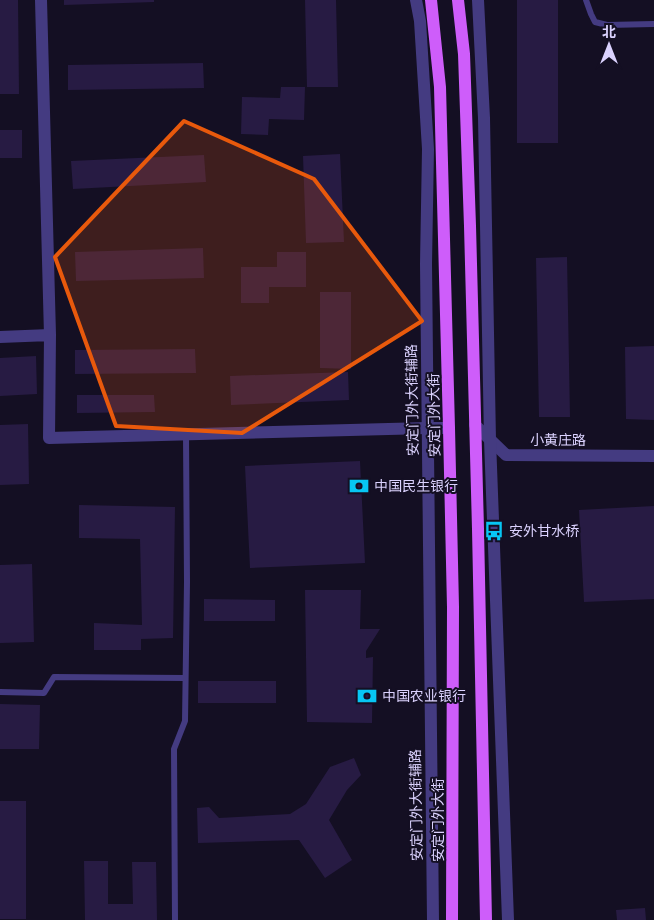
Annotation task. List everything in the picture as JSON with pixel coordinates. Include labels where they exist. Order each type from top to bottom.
[{"type":"main road","name":"安定门外大街","points":[[431,0],[440,87],[450,428],[453,607],[452,920]]},
{"type":"main road","points":[[458,0],[464,54],[470,226],[479,539],[486,920]]},
{"type":"street","points":[[41,0],[50,335],[50,438],[450,428]]},
{"type":"street","name":"安定门外大街辅路","points":[[416,0],[420,21],[428,149],[426,264],[427,428],[433,920]]},
{"type":"street","points":[[478,0],[484,118],[490,440],[508,920]]},
{"type":"street","points":[[0,338],[50,335]]},
{"type":"street","name":"小黄庄路","points":[[475,425],[506,455],[654,456]]},
{"type":"lane","points":[[586,0],[595,22],[606,25],[654,24]]},
{"type":"lane","points":[[175,920],[174,749],[186,721],[188,582],[186,435]]},
{"type":"lane","points":[[0,692],[44,693],[54,676],[186,678]]},
{"type":"highlighted area","points":[[184,121],[314,179],[422,321],[242,433],[116,426],[55,257]]},
{"type":"building","points":[[0,0],[18,0],[19,94],[0,94]]},
{"type":"building","points":[[64,0],[154,0],[154,2],[64,5]]},
{"type":"building","points":[[305,0],[336,0],[338,87],[307,87]]},
{"type":"building","points":[[517,0],[558,0],[558,143],[517,143]]},
{"type":"building","points":[[203,63],[204,88],[68,90],[68,65]]},
{"type":"building","points":[[281,87],[305,87],[304,120],[269,119],[268,135],[241,134],[242,97],[280,98]]},
{"type":"building","points":[[0,130],[22,130],[22,158],[0,158]]},
{"type":"building","points":[[340,154],[344,242],[306,243],[303,156]]},
{"type":"building","points":[[204,155],[206,182],[73,189],[71,161]]},
{"type":"building","points":[[203,248],[204,278],[76,281],[75,252]]},
{"type":"building","points":[[277,252],[306,252],[306,287],[269,287],[269,303],[241,303],[241,267],[277,267]]},
{"type":"building","points":[[567,257],[570,417],[539,417],[536,258]]},
{"type":"building","points":[[320,292],[351,292],[351,369],[320,368]]},
{"type":"building","points":[[654,346],[654,420],[626,419],[625,347]]},
{"type":"building","points":[[195,349],[196,373],[75,374],[75,350]]},
{"type":"building","points":[[36,356],[37,394],[0,396],[0,358]]},
{"type":"building","points":[[348,372],[349,400],[231,405],[230,376]]},
{"type":"building","points":[[77,395],[154,395],[155,412],[77,413]]},
{"type":"building","points":[[28,424],[29,484],[0,485],[0,425]]},
{"type":"building","points":[[360,461],[365,563],[250,568],[245,466]]},
{"type":"building","points":[[79,505],[175,507],[173,638],[141,639],[141,650],[94,650],[94,623],[142,625],[140,539],[79,538]]},
{"type":"building","points":[[654,506],[654,599],[584,602],[579,510]]},
{"type":"building","points":[[32,564],[34,642],[0,643],[0,565]]},
{"type":"building","points":[[305,590],[361,590],[360,629],[380,629],[366,651],[366,658],[373,657],[372,723],[307,722]]},
{"type":"building","points":[[204,599],[275,600],[275,621],[204,621]]},
{"type":"building","points":[[198,681],[276,681],[276,703],[198,703]]},
{"type":"building","points":[[0,704],[40,705],[39,749],[0,749]]},
{"type":"building","points":[[354,758],[361,775],[347,790],[329,820],[352,860],[325,878],[299,840],[198,843],[197,808],[209,807],[219,818],[290,814],[306,804],[330,767]]},
{"type":"building","points":[[0,801],[26,801],[26,919],[0,919]]},
{"type":"building","points":[[84,861],[108,861],[108,904],[133,904],[132,862],[156,862],[157,920],[85,920]]},
{"type":"building","points":[[645,908],[646,920],[617,920],[616,910]]},
{"type":"place","name":"中国民生银行","points":[[359,486]]},
{"type":"place","name":"安外甘水桥","points":[[494,531]]},
{"type":"place","name":"中国农业银行","points":[[367,696]]}]
